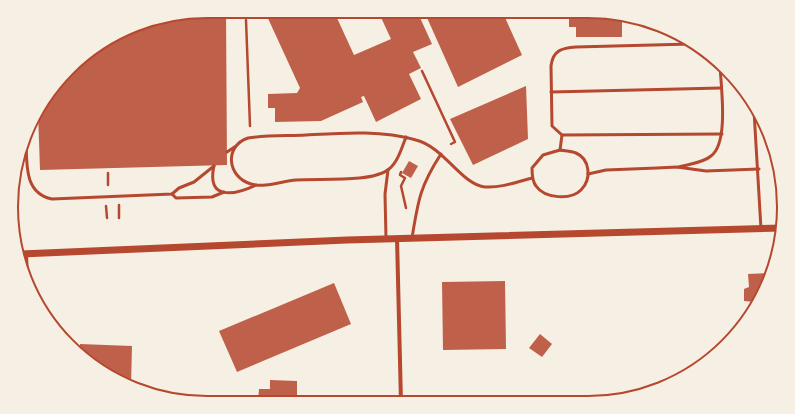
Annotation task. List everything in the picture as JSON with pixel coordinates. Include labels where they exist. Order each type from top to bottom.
[{"type":"street","points":[[24,254],[386,238],[776,228]]},
{"type":"street","points":[[397,238],[401,396]]},
{"type":"lane","points":[[684,44],[562,48],[557,51],[552,57],[552,126],[562,135],[722,134]]},
{"type":"lane","points":[[677,167],[711,156],[718,150],[722,134],[720,71]]},
{"type":"lane","points":[[551,92],[721,88]]},
{"type":"lane","points":[[755,117],[759,169],[761,229]]},
{"type":"lane","points":[[227,152],[243,140],[255,137],[366,133],[406,137],[427,143],[441,154],[462,175],[475,184],[483,187],[497,187],[532,178]]},
{"type":"lane","points":[[560,150],[562,135]]},
{"type":"lane","points":[[27,150],[28,179],[34,189],[45,197],[52,199],[172,194],[180,188],[194,182],[214,166],[213,172],[215,186],[224,192],[235,194],[257,185],[296,180],[376,175],[388,170],[394,163],[406,137]]},
{"type":"lane","points":[[236,146],[231,163],[234,172],[243,180],[257,185]]},
{"type":"lane","points":[[560,150],[576,153],[583,158],[587,165],[588,174],[586,183],[582,190],[576,194],[560,197],[543,192],[536,187],[532,178],[532,168],[536,161],[543,155],[560,150]]},
{"type":"lane","points":[[412,238],[418,200],[423,183],[441,154]]},
{"type":"lane","points":[[588,174],[606,170],[677,167],[706,171],[759,169]]},
{"type":"lane","points":[[386,238],[385,194],[388,170]]},
{"type":"lane","points":[[172,194],[176,198],[212,197],[224,192]]},
{"type":"path","points":[[246,20],[250,126]]},
{"type":"path","points":[[422,71],[456,142],[451,144]]},
{"type":"path","points":[[403,169],[400,175],[405,178],[401,186],[406,204],[406,214]]},
{"type":"path","points":[[108,174],[108,185]]},
{"type":"path","points":[[106,205],[107,218]]},
{"type":"path","points":[[119,205],[119,218]]},
{"type":"building","points":[[195,18],[226,18],[227,165],[40,170],[38,121],[57,92],[82,65],[112,43],[123,37],[158,24]]},
{"type":"building","points":[[268,18],[337,18],[354,55],[391,39],[381,18],[420,18],[432,44],[413,52],[421,68],[409,74],[421,99],[376,122],[364,96],[361,97],[363,102],[321,121],[275,122],[275,108],[268,108],[268,94],[297,93],[300,88]]},
{"type":"building","points":[[427,18],[505,18],[522,55],[458,87]]},
{"type":"building","points":[[569,18],[600,18],[622,22],[622,37],[576,37],[576,27],[569,27]]},
{"type":"building","points":[[526,86],[528,139],[473,165],[450,119]]},
{"type":"building","points":[[409,161],[418,166],[411,178],[402,173]]},
{"type":"building","points":[[765,273],[752,302],[744,301],[744,289],[749,287],[748,274]]},
{"type":"building","points":[[505,281],[506,349],[443,350],[442,282]]},
{"type":"building","points":[[334,283],[351,324],[237,372],[219,331]]},
{"type":"building","points":[[540,334],[552,344],[542,357],[529,348]]},
{"type":"building","points":[[80,344],[132,346],[131,380],[112,371],[80,347]]},
{"type":"building","points":[[270,380],[297,381],[297,396],[258,396],[259,389],[270,389]]}]
